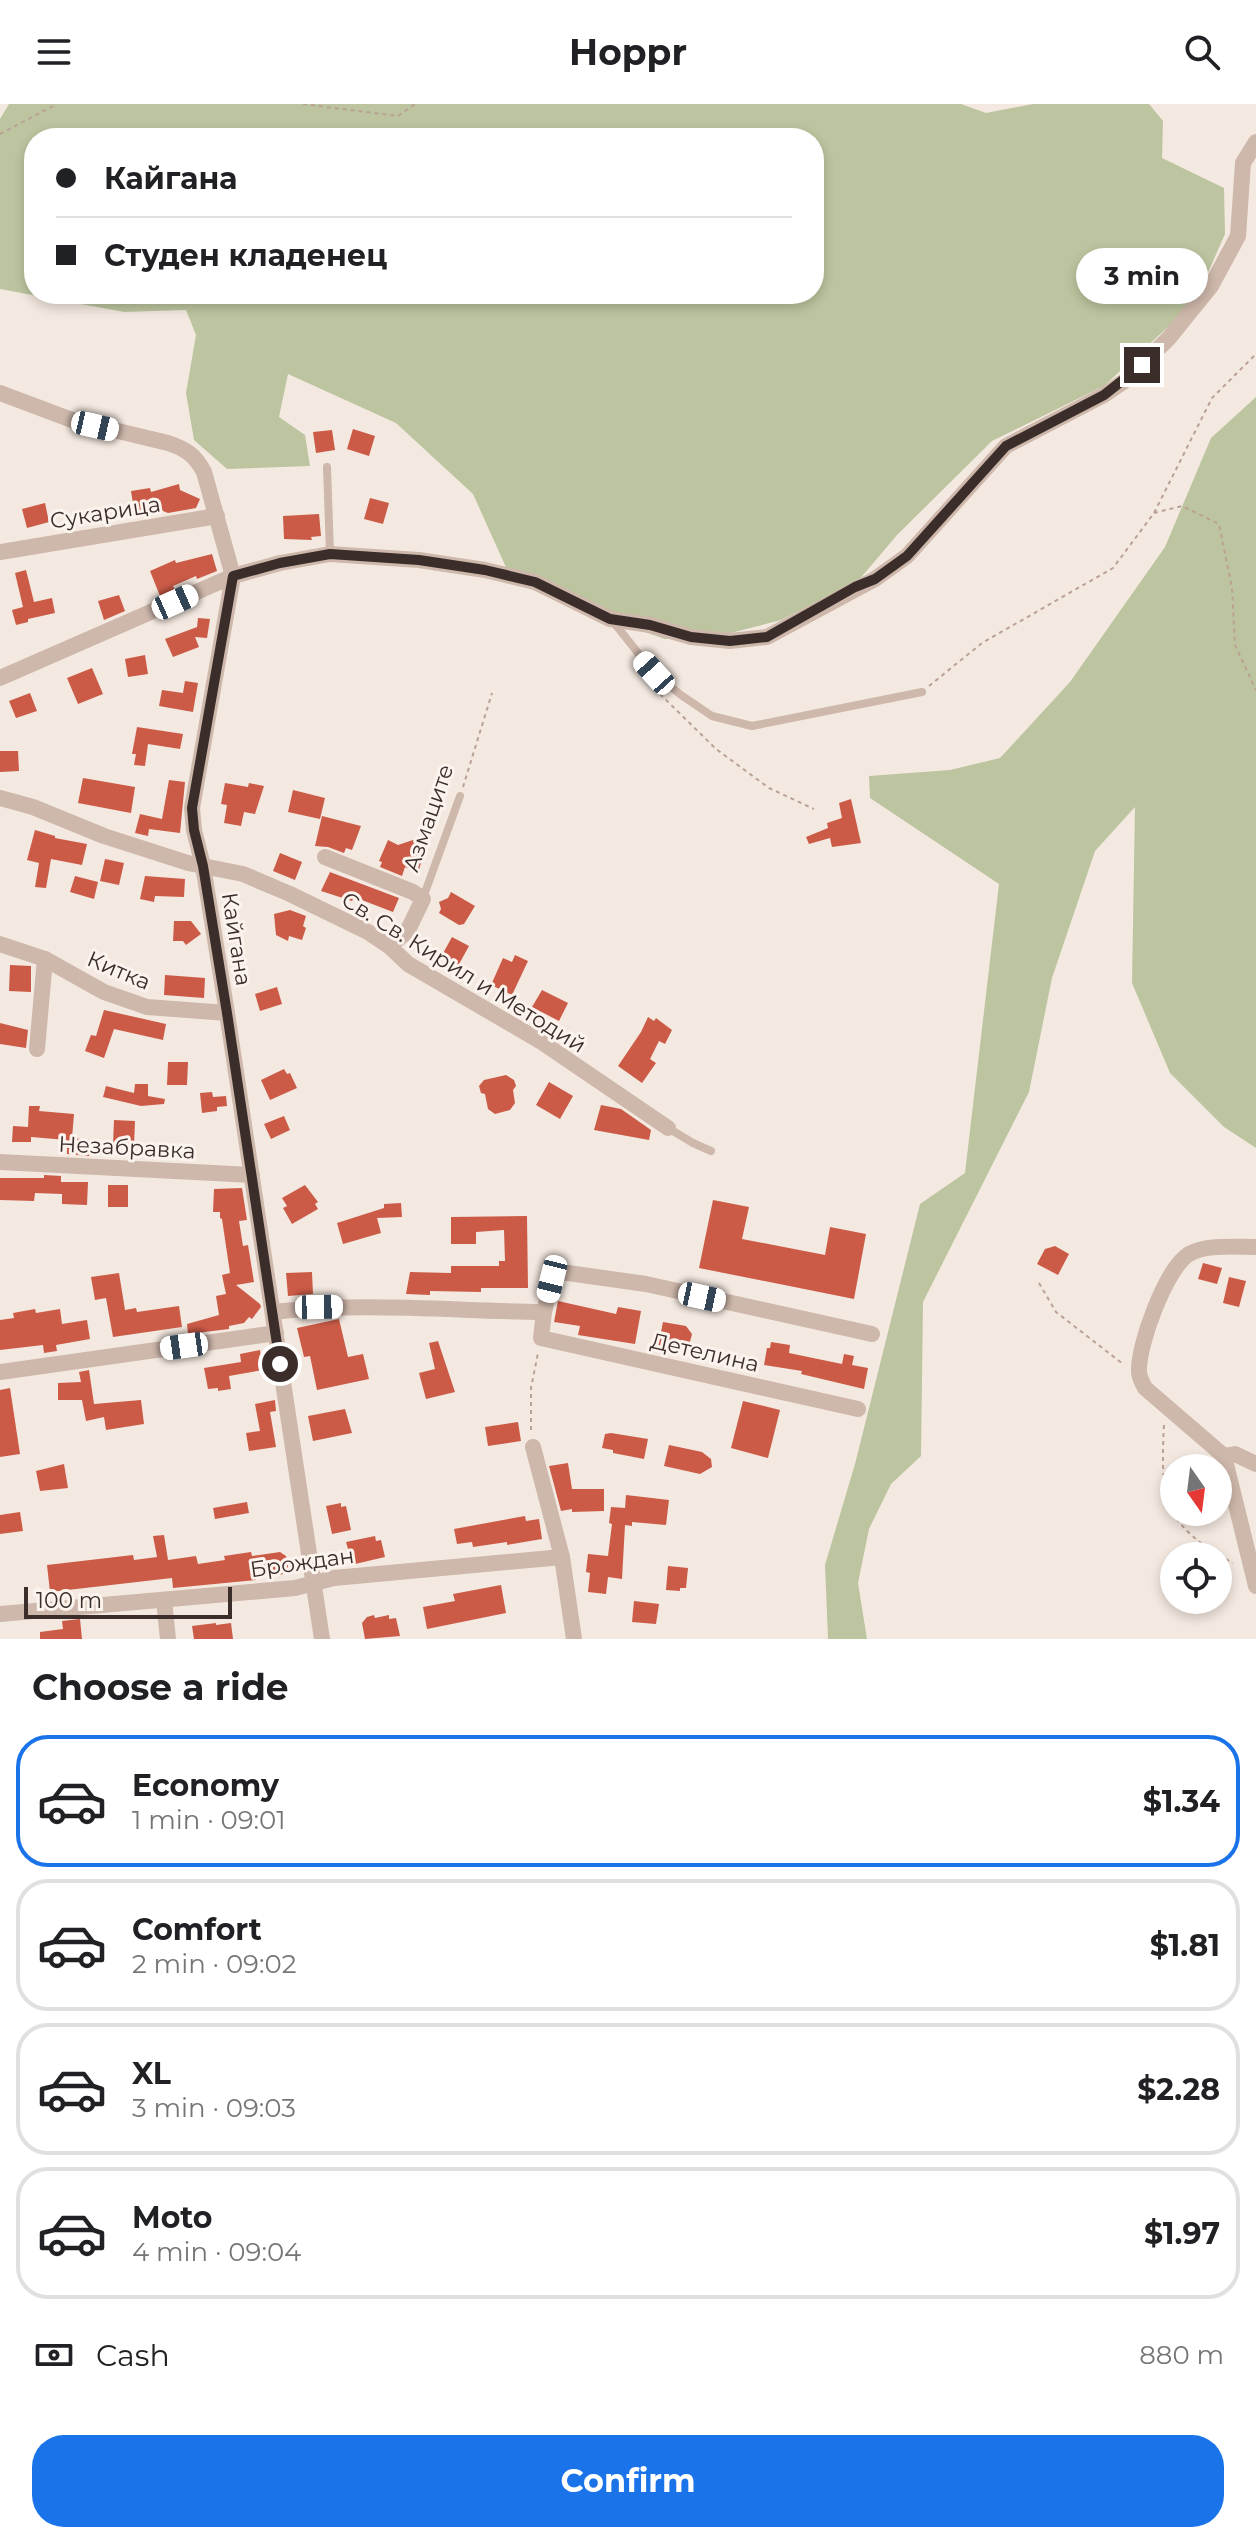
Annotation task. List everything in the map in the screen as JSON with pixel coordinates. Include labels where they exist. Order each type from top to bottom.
[{"type":"street","points":[[0,678],[233,576],[330,554],[419,560],[498,573],[535,582],[610,619],[650,625],[691,637],[730,641],[767,637],[855,587],[875,579],[907,556],[1006,446],[1104,395],[1126,380],[1169,338],[1211,286],[1238,236],[1243,163],[1256,142]]},
{"type":"street","name":"Кайгана","points":[[0,393],[72,420],[183,448],[195,456],[204,472],[233,576],[192,808],[227,1013],[322,1639]]},
{"type":"street","name":"Сукарица","points":[[0,552],[217,516]]},
{"type":"street","name":"Св. Св. Кирил и Методий","points":[[0,798],[33,807],[104,836],[203,866],[243,874],[368,932],[408,964],[540,1041],[668,1128]]},
{"type":"street","points":[[325,857],[413,892],[423,899]]},
{"type":"street","name":"Азмаците","points":[[389,946],[407,932],[423,899]]},
{"type":"street","name":"Китка","points":[[0,944],[45,959],[104,992],[147,1007],[227,1013]]},
{"type":"street","points":[[37,1049],[45,959]]},
{"type":"street","name":"Незабравка","points":[[0,1162],[252,1175]]},
{"type":"street","points":[[1222,1454],[1145,1388],[1139,1377],[1139,1367],[1152,1311],[1186,1256],[1203,1249],[1256,1247]]},
{"type":"street","points":[[541,1338],[554,1271],[646,1284],[872,1334]]},
{"type":"street","points":[[273,1312],[360,1306],[544,1312]]},
{"type":"street","points":[[0,1372],[276,1333]]},
{"type":"street","name":"Детелина","points":[[541,1338],[858,1409]]},
{"type":"street","points":[[533,1447],[562,1557],[574,1639]]},
{"type":"street","points":[[1232,1455],[1256,1464]]},
{"type":"street","points":[[1232,1488],[1255,1580]]},
{"type":"street","name":"Брождан","points":[[0,1614],[295,1588],[314,1582],[562,1557]]},
{"type":"street","points":[[164,1600],[168,1639]]},
{"type":"lane","points":[[327,467],[330,554]]},
{"type":"lane","points":[[610,619],[654,673],[681,695],[712,716],[752,726],[922,692]]},
{"type":"lane","name":"Азмаците","points":[[423,899],[460,796]]},
{"type":"lane","points":[[668,1128],[711,1151]]},
{"type":"path","points":[[0,134],[57,104]]},
{"type":"path","points":[[303,104],[398,116],[415,104]]},
{"type":"path","points":[[922,692],[982,643],[1113,568],[1154,513],[1212,398],[1256,354]]},
{"type":"path","points":[[1154,513],[1182,506],[1219,524],[1232,588],[1235,645],[1256,690]]},
{"type":"path","name":"Азмаците","points":[[460,796],[492,693]]},
{"type":"path","points":[[660,695],[716,749],[769,788],[814,809]]},
{"type":"path","points":[[1039,1283],[1056,1312],[1139,1377]]},
{"type":"path","points":[[533,1447],[529,1413],[541,1338]]},
{"type":"path","points":[[1165,1407],[1162,1465],[1167,1500],[1182,1529],[1255,1580]]},
{"type":"green space","points":[[9,104],[961,104],[986,113],[1033,104],[1149,104],[1163,121],[1162,158],[1224,188],[1225,234],[1195,302],[1104,386],[992,441],[897,535],[858,581],[781,620],[719,636],[665,639],[591,613],[509,574],[473,494],[396,423],[288,374],[279,417],[305,435],[310,466],[227,469],[194,440],[186,393],[196,335],[186,310],[124,312],[81,304],[824,304],[824,128],[24,128],[24,293],[0,289],[0,119]]},
{"type":"green space","points":[[1256,397],[1256,1148],[1224,1127],[1170,1073],[1132,983],[1135,807],[1095,851],[1052,978],[1029,1092],[923,1302],[921,1456],[891,1484],[869,1529],[858,1583],[867,1639],[828,1639],[825,1565],[855,1464],[920,1204],[965,1173],[999,884],[870,798],[869,776],[950,770],[1000,758],[1070,682],[1165,547],[1211,438]]},
{"type":"building","points":[[353,429],[375,436],[369,456],[347,449]]},
{"type":"building","points":[[332,430],[335,450],[316,453],[313,432]]},
{"type":"building","points":[[179,484],[180,490],[200,499],[196,508],[168,513],[153,507],[154,515],[135,516],[131,491],[150,488],[151,492]]},
{"type":"building","points":[[370,498],[389,503],[383,524],[364,519]]},
{"type":"building","points":[[45,503],[49,522],[27,528],[22,509]]},
{"type":"building","points":[[319,514],[321,536],[311,537],[312,540],[284,539],[283,516]]},
{"type":"building","points":[[212,554],[217,571],[173,586],[175,590],[160,596],[150,571],[175,560],[176,563]]},
{"type":"building","points":[[26,570],[34,602],[52,598],[55,613],[16,625],[12,610],[23,607],[15,573]]},
{"type":"building","points":[[119,595],[125,611],[104,620],[98,601]]},
{"type":"building","points":[[198,618],[210,619],[207,638],[195,637],[199,647],[173,657],[165,639],[197,627]]},
{"type":"building","points":[[145,655],[148,674],[128,677],[125,659]]},
{"type":"building","points":[[92,668],[103,694],[78,704],[67,678]]},
{"type":"building","points":[[185,681],[198,683],[193,712],[159,706],[162,690],[183,693]]},
{"type":"building","points":[[30,693],[37,711],[16,718],[9,701]]},
{"type":"building","points":[[137,727],[183,734],[180,749],[148,744],[145,766],[134,765],[136,754],[132,754]]},
{"type":"building","points":[[0,751],[18,751],[19,771],[0,772]]},
{"type":"building","points":[[83,778],[135,787],[131,813],[78,803]]},
{"type":"building","points":[[169,780],[185,782],[180,833],[149,829],[148,836],[135,833],[140,814],[162,819]]},
{"type":"building","points":[[225,783],[264,786],[255,814],[244,812],[241,826],[224,823],[227,805],[221,804]]},
{"type":"building","points":[[293,790],[325,798],[320,819],[288,812]]},
{"type":"building","points":[[851,799],[861,843],[832,847],[830,838],[809,844],[806,837],[828,828],[827,823],[842,818],[839,803]]},
{"type":"building","points":[[322,816],[361,826],[352,850],[346,848],[344,853],[315,846]]},
{"type":"building","points":[[35,830],[55,838],[87,844],[82,865],[51,859],[46,888],[35,887],[39,863],[27,860]]},
{"type":"building","points":[[388,840],[398,845],[413,840],[426,846],[418,873],[405,867],[402,876],[380,867],[382,862],[379,861]]},
{"type":"building","points":[[280,853],[302,862],[295,880],[273,871]]},
{"type":"building","points":[[105,859],[124,863],[119,885],[100,881]]},
{"type":"building","points":[[330,872],[399,898],[393,912],[354,897],[352,901],[321,891]]},
{"type":"building","points":[[75,876],[98,882],[94,899],[70,892]]},
{"type":"building","points":[[145,876],[185,879],[184,897],[155,896],[154,902],[140,899]]},
{"type":"building","points":[[451,892],[475,906],[464,924],[459,925],[439,913],[439,902],[448,898]]},
{"type":"building","points":[[290,910],[306,916],[302,940],[289,936],[288,941],[276,935],[274,914]]},
{"type":"building","points":[[174,921],[191,921],[201,934],[186,945],[183,941],[173,941]]},
{"type":"building","points":[[452,937],[469,946],[458,966],[441,957]]},
{"type":"building","points":[[515,955],[528,961],[512,995],[491,985],[503,958],[512,962]]},
{"type":"building","points":[[10,965],[31,966],[31,992],[9,991]]},
{"type":"building","points":[[165,975],[205,978],[204,998],[164,995]]},
{"type":"building","points":[[277,987],[282,1004],[260,1011],[255,994]]},
{"type":"building","points":[[542,990],[568,1003],[559,1021],[532,1007]]},
{"type":"building","points":[[104,1010],[166,1024],[163,1040],[114,1029],[104,1058],[85,1051],[91,1035],[96,1036]]},
{"type":"building","points":[[648,1017],[654,1021],[656,1018],[672,1030],[665,1044],[659,1041],[650,1059],[656,1063],[642,1083],[618,1066]]},
{"type":"building","points":[[0,1023],[28,1030],[26,1048],[0,1044]]},
{"type":"building","points":[[168,1062],[188,1062],[187,1085],[167,1085]]},
{"type":"building","points":[[284,1069],[287,1074],[290,1073],[297,1088],[270,1100],[261,1080]]},
{"type":"building","points":[[506,1075],[514,1080],[516,1086],[513,1090],[515,1103],[510,1110],[495,1114],[488,1109],[485,1094],[481,1093],[479,1086],[484,1080]]},
{"type":"building","points":[[549,1082],[573,1096],[560,1119],[536,1105]]},
{"type":"building","points":[[135,1084],[148,1084],[148,1096],[165,1099],[164,1104],[141,1106],[103,1097],[106,1086],[134,1093]]},
{"type":"building","points":[[212,1092],[213,1097],[226,1096],[227,1106],[202,1113],[200,1093]]},
{"type":"building","points":[[601,1105],[621,1109],[651,1130],[649,1140],[594,1130]]},
{"type":"building","points":[[29,1106],[40,1106],[39,1111],[74,1114],[72,1138],[90,1140],[89,1156],[67,1154],[67,1140],[31,1137],[31,1142],[12,1142],[13,1126],[28,1127]]},
{"type":"building","points":[[284,1116],[290,1130],[271,1139],[264,1124]]},
{"type":"building","points":[[114,1120],[135,1121],[134,1146],[113,1145]]},
{"type":"building","points":[[44,1175],[61,1176],[61,1182],[88,1182],[87,1205],[62,1204],[62,1194],[35,1193],[34,1201],[0,1200],[0,1178],[44,1178]]},
{"type":"building","points":[[108,1185],[128,1185],[128,1207],[108,1207]]},
{"type":"building","points":[[305,1185],[318,1202],[315,1204],[318,1209],[292,1224],[283,1208],[287,1206],[282,1198]]},
{"type":"building","points":[[242,1188],[247,1220],[239,1221],[243,1246],[248,1245],[254,1282],[236,1285],[261,1307],[252,1319],[249,1317],[244,1323],[229,1326],[229,1329],[188,1334],[187,1324],[219,1315],[216,1296],[226,1294],[222,1275],[230,1273],[222,1219],[220,1212],[213,1212],[214,1189]]},
{"type":"building","points":[[713,1200],[749,1207],[742,1239],[825,1255],[830,1227],[866,1234],[854,1299],[699,1268]]},
{"type":"building","points":[[401,1203],[402,1217],[377,1218],[381,1233],[343,1244],[337,1223],[384,1208],[384,1204]]},
{"type":"building","points":[[527,1216],[528,1288],[406,1294],[410,1272],[451,1273],[451,1266],[499,1266],[499,1261],[505,1261],[504,1230],[476,1232],[476,1244],[451,1244],[451,1217]]},
{"type":"building","points":[[1055,1246],[1069,1254],[1058,1275],[1037,1264],[1045,1249]]},
{"type":"building","points":[[1203,1263],[1222,1268],[1217,1284],[1198,1279]]},
{"type":"building","points":[[312,1272],[313,1294],[288,1296],[286,1273]]},
{"type":"building","points":[[119,1273],[125,1310],[136,1308],[137,1312],[179,1306],[182,1327],[113,1337],[106,1298],[95,1300],[91,1277]]},
{"type":"building","points":[[1229,1277],[1246,1281],[1239,1307],[1223,1303]]},
{"type":"building","points":[[558,1301],[616,1314],[618,1307],[641,1311],[635,1344],[578,1335],[580,1326],[554,1322]]},
{"type":"building","points":[[35,1309],[36,1313],[60,1309],[62,1324],[87,1320],[90,1339],[56,1345],[57,1351],[44,1353],[43,1345],[0,1350],[0,1320],[14,1318],[13,1313]]},
{"type":"building","points":[[339,1319],[348,1357],[363,1354],[369,1379],[317,1390],[310,1356],[304,1357],[297,1328]]},
{"type":"building","points":[[663,1322],[686,1326],[692,1334],[687,1353],[658,1347]]},
{"type":"building","points":[[438,1341],[455,1392],[426,1399],[419,1373],[435,1369],[429,1343]]},
{"type":"building","points":[[771,1342],[790,1345],[789,1353],[842,1364],[844,1354],[854,1356],[852,1365],[868,1368],[864,1389],[801,1374],[802,1371],[764,1365]]},
{"type":"building","points":[[260,1350],[263,1370],[229,1376],[231,1389],[208,1389],[204,1368],[241,1362],[240,1354]]},
{"type":"building","points":[[89,1370],[94,1404],[141,1400],[144,1424],[106,1430],[104,1417],[86,1421],[82,1400],[58,1400],[58,1383],[81,1382],[79,1372]]},
{"type":"building","points":[[10,1388],[20,1454],[0,1457],[0,1390]]},
{"type":"building","points":[[275,1400],[276,1411],[270,1412],[276,1447],[249,1451],[246,1433],[260,1431],[255,1404]]},
{"type":"building","points":[[743,1401],[780,1410],[768,1458],[731,1448]]},
{"type":"building","points":[[345,1409],[352,1433],[313,1441],[308,1416]]},
{"type":"building","points":[[518,1422],[521,1441],[488,1446],[485,1427]]},
{"type":"building","points":[[605,1434],[648,1439],[644,1459],[602,1448]]},
{"type":"building","points":[[669,1445],[702,1452],[711,1459],[712,1467],[700,1474],[664,1466]]},
{"type":"building","points":[[568,1463],[572,1489],[604,1489],[604,1511],[561,1511],[549,1466]]},
{"type":"building","points":[[64,1464],[68,1488],[40,1491],[36,1471]]},
{"type":"building","points":[[626,1495],[669,1500],[666,1525],[632,1522],[632,1526],[625,1525],[622,1579],[608,1577],[606,1594],[588,1592],[588,1554],[608,1556],[611,1507],[625,1508]]},
{"type":"building","points":[[247,1502],[249,1513],[215,1519],[213,1508]]},
{"type":"building","points":[[341,1503],[341,1507],[346,1506],[351,1530],[332,1534],[326,1506]]},
{"type":"building","points":[[20,1512],[23,1531],[0,1534],[0,1515]]},
{"type":"building","points":[[525,1516],[526,1521],[539,1519],[542,1539],[473,1547],[472,1542],[457,1544],[454,1529]]},
{"type":"building","points":[[164,1535],[168,1560],[196,1556],[198,1564],[251,1552],[252,1556],[280,1552],[286,1556],[289,1573],[273,1576],[253,1562],[256,1580],[173,1588],[172,1578],[50,1592],[47,1565],[133,1555],[134,1560],[157,1557],[153,1536]]},
{"type":"building","points":[[375,1536],[376,1541],[381,1540],[385,1557],[355,1564],[354,1555],[350,1556],[346,1542]]},
{"type":"building","points":[[668,1566],[688,1568],[686,1588],[666,1590]]},
{"type":"building","points":[[501,1585],[506,1613],[427,1629],[423,1607],[455,1601],[453,1594]]},
{"type":"building","points":[[634,1601],[659,1604],[656,1624],[632,1622]]},
{"type":"building","points":[[374,1615],[375,1618],[389,1615],[389,1619],[396,1618],[400,1636],[365,1639],[362,1623]]},
{"type":"building","points":[[80,1619],[82,1639],[40,1639],[40,1632],[63,1629],[62,1621]]},
{"type":"building","points":[[231,1623],[233,1639],[194,1639],[192,1626]]},
{"type":"route","points":[[280,1364],[227,1013],[192,808],[233,576],[330,554],[419,560],[485,570],[535,582],[610,619],[650,625],[691,637],[730,641],[767,637],[839,599],[855,587],[875,579],[907,556],[1006,446],[1104,395],[1142,365]]}]
